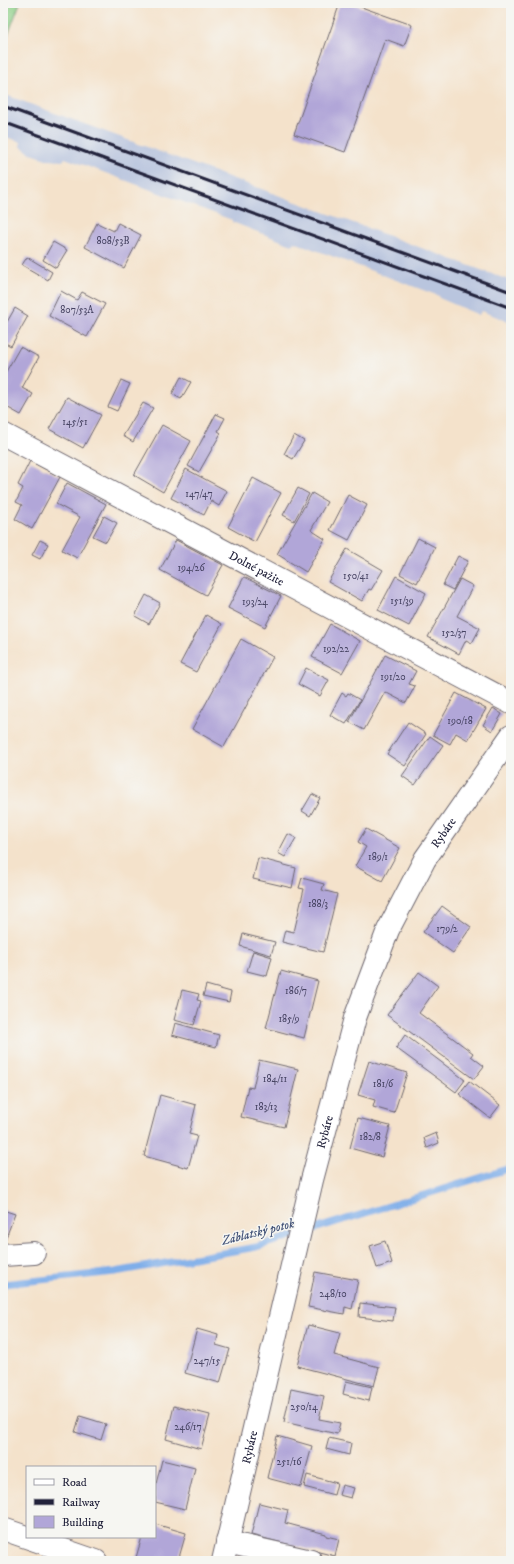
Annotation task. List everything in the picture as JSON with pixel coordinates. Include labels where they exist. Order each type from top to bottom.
[{"type":"street","name":"Dolné pažite","points":[[3,434],[511,703]]},
{"type":"street","name":"Rybáre","points":[[225,1551],[293,1258],[355,1018],[388,930],[425,859],[511,736]]},
{"type":"street","points":[[3,1255],[34,1253]]},
{"type":"street","points":[[3,1529],[26,1537]]},
{"type":"street","points":[[29,1538],[96,1561]]},
{"type":"street","points":[[225,1551],[311,1561]]},
{"type":"shaded area","points":[[3,94],[511,281],[511,322],[481,311],[479,315],[439,298],[439,296],[294,242],[292,245],[232,222],[232,220],[65,158],[63,161],[49,160],[32,154],[20,146],[21,142],[3,136]]},
{"type":"green space","points":[[3,3],[20,3],[3,48]]},
{"type":"building","points":[[340,3],[350,3],[412,25],[404,46],[385,39],[345,152],[294,134]]},
{"type":"building","points":[[97,223],[114,231],[118,223],[141,235],[124,268],[85,247]]},
{"type":"building","points":[[53,242],[67,250],[56,268],[43,260]]},
{"type":"building","points":[[27,257],[52,272],[48,280],[22,265]]},
{"type":"building","points":[[61,291],[77,300],[82,292],[105,304],[87,337],[49,316]]},
{"type":"building","points":[[15,308],[28,316],[11,346],[3,342],[3,320],[7,322]]},
{"type":"building","points":[[20,347],[39,357],[22,388],[33,394],[21,415],[3,405],[3,377]]},
{"type":"building","points":[[181,377],[191,382],[181,399],[172,394]]},
{"type":"building","points":[[121,380],[130,384],[117,411],[108,407]]},
{"type":"building","points":[[67,397],[101,415],[83,448],[49,429]]},
{"type":"building","points":[[143,403],[153,408],[133,442],[123,436]]},
{"type":"building","points":[[216,414],[225,418],[218,431],[221,433],[199,472],[188,466]]},
{"type":"building","points":[[162,425],[191,441],[163,492],[134,475]]},
{"type":"building","points":[[294,435],[304,441],[293,459],[284,454]]},
{"type":"building","points":[[30,461],[60,477],[32,529],[15,519],[22,505],[16,502],[23,488],[18,485]]},
{"type":"building","points":[[186,469],[227,491],[219,506],[211,501],[204,515],[171,498]]},
{"type":"building","points":[[253,478],[281,493],[255,542],[228,527]]},
{"type":"building","points":[[67,483],[106,504],[77,558],[62,550],[80,517],[56,504]]},
{"type":"building","points":[[298,488],[309,494],[294,521],[283,515]]},
{"type":"building","points":[[312,493],[327,502],[311,530],[325,539],[306,572],[277,554]]},
{"type":"building","points":[[348,495],[367,505],[349,540],[330,530]]},
{"type":"building","points":[[104,516],[117,523],[106,542],[93,536]]},
{"type":"building","points":[[418,538],[435,547],[417,583],[400,574]]},
{"type":"building","points":[[40,540],[48,544],[40,559],[32,555]]},
{"type":"building","points":[[176,540],[223,565],[206,595],[160,570]]},
{"type":"building","points":[[347,549],[383,570],[371,590],[369,589],[362,601],[328,582]]},
{"type":"building","points":[[458,556],[468,561],[453,590],[443,585]]},
{"type":"building","points":[[396,576],[426,593],[409,626],[378,610]]},
{"type":"building","points":[[244,577],[281,596],[265,627],[228,608]]},
{"type":"building","points":[[460,579],[473,586],[457,616],[480,628],[472,643],[466,640],[459,654],[428,637]]},
{"type":"building","points":[[146,595],[160,603],[149,624],[135,616]]},
{"type":"building","points":[[206,615],[222,624],[196,672],[180,664]]},
{"type":"building","points":[[330,624],[360,641],[342,673],[312,657]]},
{"type":"building","points":[[241,639],[273,657],[224,747],[192,729]]},
{"type":"building","points":[[385,655],[416,671],[409,684],[415,686],[406,703],[385,692],[364,730],[349,722]]},
{"type":"building","points":[[306,668],[329,680],[320,696],[298,684]]},
{"type":"building","points":[[342,693],[346,696],[348,693],[360,700],[346,724],[330,715]]},
{"type":"building","points":[[456,693],[486,709],[468,740],[456,733],[450,744],[433,735]]},
{"type":"building","points":[[493,708],[502,714],[492,731],[483,725]]},
{"type":"building","points":[[408,722],[426,734],[405,766],[387,754]]},
{"type":"building","points":[[430,736],[443,745],[415,785],[402,776]]},
{"type":"building","points":[[312,794],[320,798],[310,816],[302,811]]},
{"type":"building","points":[[366,829],[400,848],[382,881],[355,866],[366,847],[358,842]]},
{"type":"building","points":[[288,834],[296,838],[285,857],[278,853]]},
{"type":"building","points":[[258,858],[296,868],[292,888],[253,879]]},
{"type":"building","points":[[302,878],[324,884],[322,890],[337,894],[323,952],[282,942],[285,930],[294,932],[304,889],[299,888]]},
{"type":"building","points":[[442,906],[471,927],[453,953],[423,932]]},
{"type":"building","points":[[243,934],[275,942],[271,955],[240,946]]},
{"type":"building","points":[[253,951],[272,957],[267,976],[247,971]]},
{"type":"building","points":[[281,971],[318,981],[304,1038],[266,1028]]},
{"type":"building","points":[[419,972],[438,986],[419,1013],[473,1053],[471,1056],[484,1066],[474,1079],[387,1015]]},
{"type":"building","points":[[206,985],[231,992],[229,1002],[203,996]]},
{"type":"building","points":[[182,990],[199,994],[197,1000],[201,1001],[194,1025],[174,1020]]},
{"type":"building","points":[[175,1023],[219,1035],[216,1047],[172,1035]]},
{"type":"building","points":[[405,1035],[465,1080],[456,1092],[396,1048]]},
{"type":"building","points":[[259,1060],[298,1069],[284,1127],[241,1117],[248,1087],[253,1088]]},
{"type":"building","points":[[369,1061],[407,1073],[394,1113],[373,1107],[375,1100],[358,1095]]},
{"type":"building","points":[[469,1081],[500,1105],[490,1118],[459,1094]]},
{"type":"building","points":[[160,1095],[196,1105],[189,1134],[197,1136],[188,1168],[144,1156]]},
{"type":"building","points":[[358,1118],[390,1126],[382,1157],[350,1148]]},
{"type":"building","points":[[436,1133],[439,1143],[427,1148],[424,1138]]},
{"type":"building","points":[[3,1210],[15,1214],[5,1240],[3,1239]]},
{"type":"building","points":[[385,1241],[392,1263],[377,1268],[370,1246]]},
{"type":"building","points":[[315,1272],[358,1280],[352,1309],[345,1307],[344,1314],[308,1307]]},
{"type":"building","points":[[360,1303],[395,1307],[393,1321],[359,1317]]},
{"type":"building","points":[[308,1325],[340,1333],[334,1355],[379,1367],[374,1386],[297,1366]]},
{"type":"building","points":[[197,1329],[218,1335],[216,1345],[230,1349],[220,1383],[185,1373]]},
{"type":"building","points":[[346,1381],[372,1387],[369,1401],[343,1394]]},
{"type":"building","points":[[291,1389],[324,1396],[319,1419],[340,1423],[337,1434],[284,1422]]},
{"type":"building","points":[[174,1406],[210,1415],[201,1449],[166,1439]]},
{"type":"building","points":[[80,1416],[106,1424],[101,1440],[75,1432]]},
{"type":"building","points":[[277,1436],[312,1446],[301,1487],[267,1478]]},
{"type":"building","points":[[329,1438],[351,1443],[349,1455],[326,1449]]},
{"type":"building","points":[[162,1460],[195,1468],[185,1509],[156,1502],[156,1484]]},
{"type":"building","points":[[307,1475],[337,1483],[334,1495],[304,1487]]},
{"type":"building","points":[[342,1485],[354,1488],[351,1498],[339,1495]]},
{"type":"building","points":[[259,1503],[288,1510],[285,1523],[339,1539],[335,1556],[251,1535]]},
{"type":"building","points":[[156,1524],[186,1533],[178,1561],[135,1561],[142,1538],[156,1538]]},
{"type":"waterway","name":"Záblatský potok","points":[[3,1284],[115,1272],[256,1247],[511,1168]]},
{"type":"railway","points":[[3,106],[511,292]]},
{"type":"railway","points":[[3,122],[511,308]]}]
